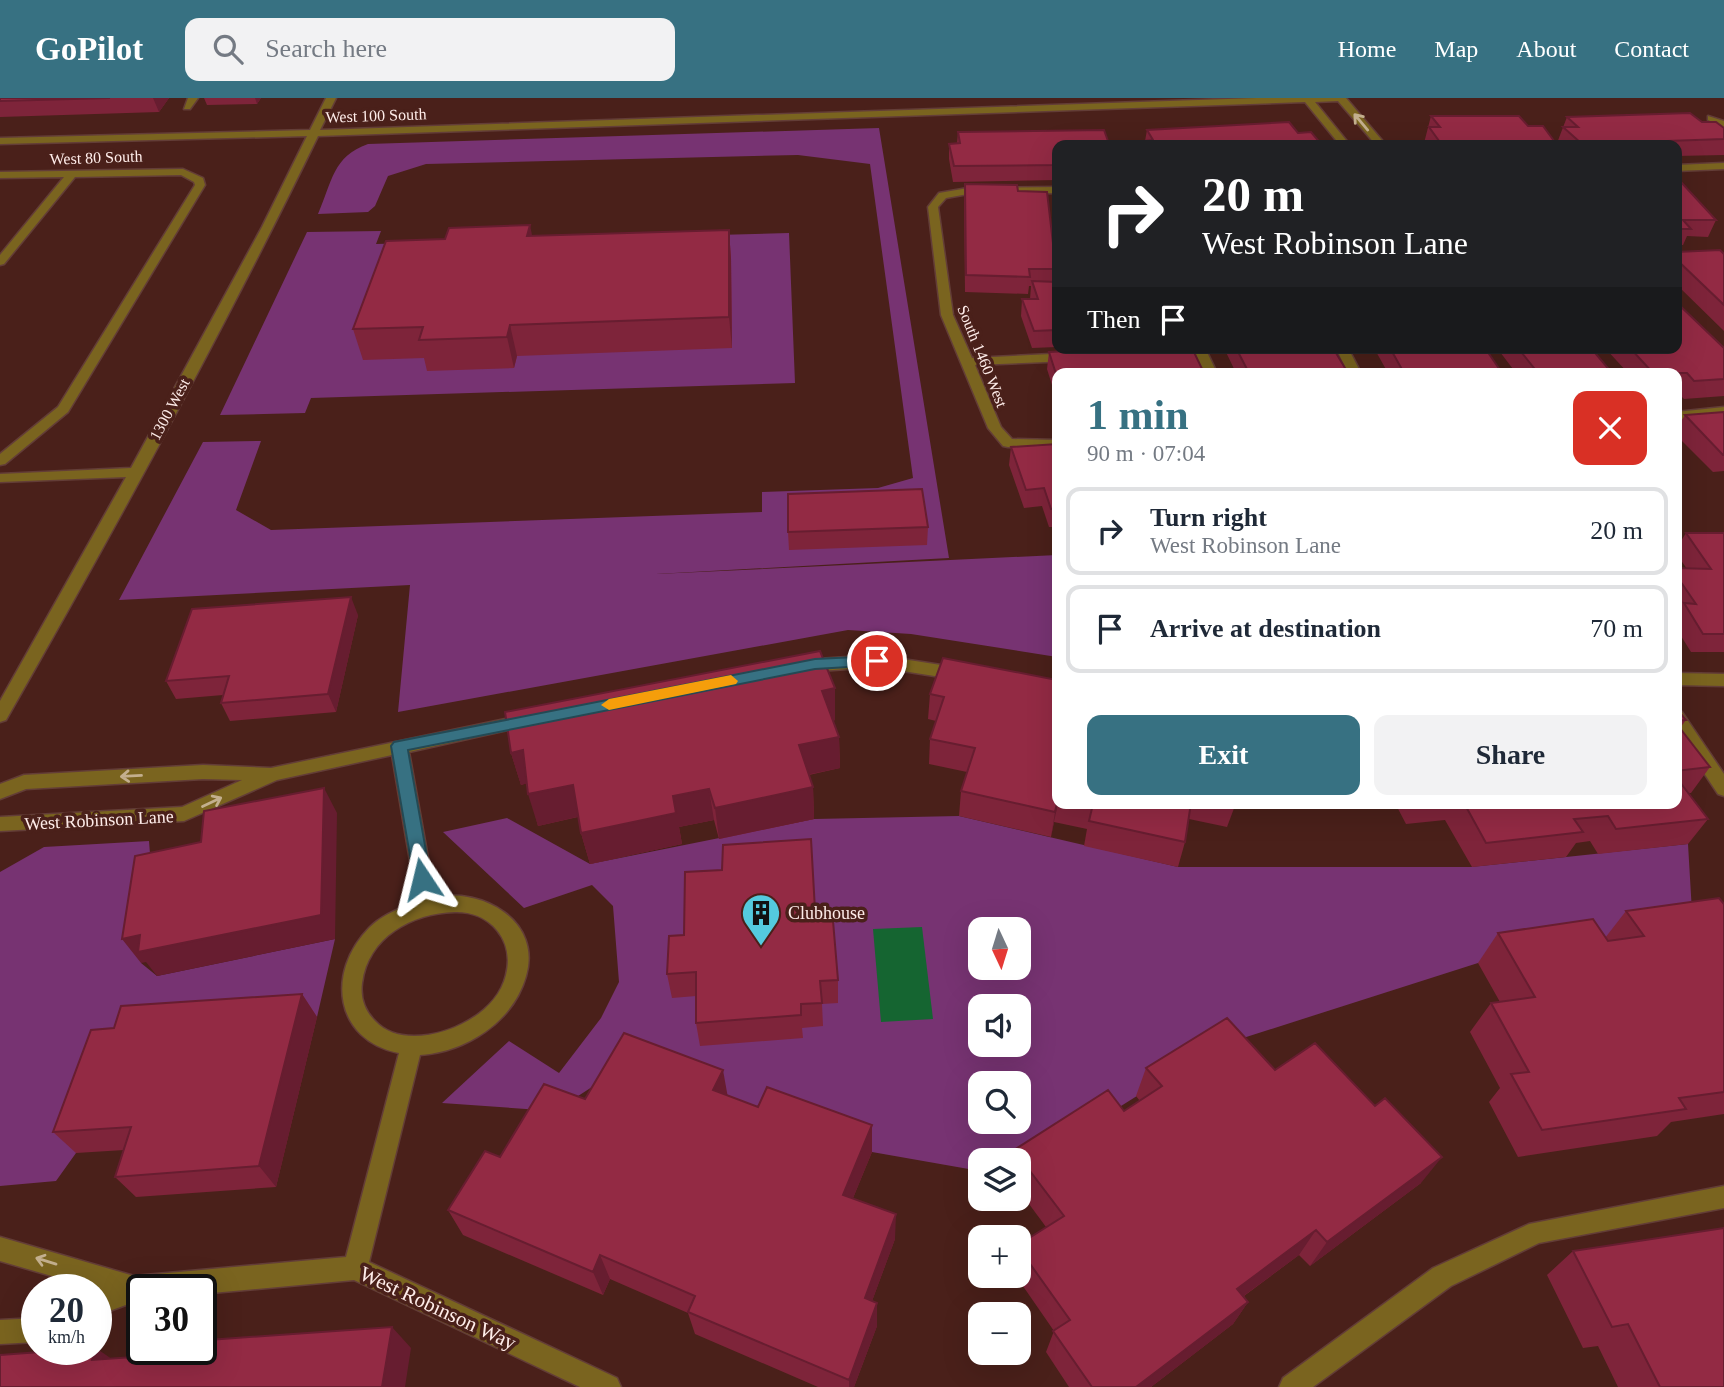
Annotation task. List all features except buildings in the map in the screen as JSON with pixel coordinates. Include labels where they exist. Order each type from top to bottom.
[{"type":"street","points":[[187,107],[193,98]]},
{"type":"street","name":"1300 West","points":[[0,716],[64,605],[268,227],[331,98]]},
{"type":"street","points":[[1341,98],[1377,140]]},
{"type":"street","name":"West 100 South","points":[[0,141],[1341,98]]},
{"type":"street","points":[[1308,99],[1341,140]]},
{"type":"street","points":[[1711,118],[1724,125]]},
{"type":"street","points":[[1682,168],[1724,166]]},
{"type":"street","name":"West 80 South","points":[[0,175],[183,172],[199,180],[200,185],[64,409],[0,461]]},
{"type":"street","points":[[0,262],[73,173]]},
{"type":"street","name":"South 1460 West","points":[[1052,190],[968,191],[943,195],[933,207],[947,315],[995,428],[1009,443],[1052,444]]},
{"type":"street","points":[[967,362],[1091,356]]},
{"type":"street","points":[[1682,415],[1724,411]]},
{"type":"street","points":[[0,478],[135,472]]},
{"type":"street","points":[[788,669],[815,664],[877,661],[974,676]]},
{"type":"street","points":[[1682,679],[1724,680]]},
{"type":"street","name":"West Robinson Lane","points":[[0,824],[184,814],[273,774],[547,717]]},
{"type":"street","points":[[1682,725],[1724,789]]},
{"type":"street","points":[[399,746],[427,906]]},
{"type":"street","name":"West Robinson Lane","points":[[0,792],[24,782],[203,772],[273,774]]},
{"type":"street","points":[[470,904],[493,913],[508,926],[518,946],[519,970],[505,1001],[483,1023],[444,1043],[412,1046],[390,1042],[367,1030],[353,1010],[349,986],[358,957],[375,935],[400,917],[427,906],[470,904]]},
{"type":"street","points":[[355,1268],[412,1046]]},
{"type":"street","points":[[1292,1387],[1442,1277],[1537,1232],[1724,1196]]},
{"type":"street","points":[[0,1249],[126,1286]]},
{"type":"street","name":"West Robinson Way","points":[[217,1280],[355,1268],[608,1387]]},
{"type":"street","points":[[0,1332],[21,1331]]},
{"type":"shaded area","points":[[879,128],[949,558],[656,574],[1052,555],[1052,656],[911,634],[848,630],[398,712],[410,585],[119,600],[203,442],[261,441],[236,510],[271,530],[762,512],[762,492],[878,488],[913,478],[870,164],[798,155],[426,164],[388,176],[375,206],[368,212],[318,214],[340,163],[347,155],[368,144]]},
{"type":"shaded area","points":[[381,231],[376,244],[789,233],[795,383],[311,398],[305,413],[220,415],[307,232]]},
{"type":"shaded area","points":[[959,816],[1178,867],[1471,867],[1688,844],[1693,929],[1478,963],[1215,1047],[1031,1162],[1031,1148],[968,1148],[968,1169],[872,1152],[632,1061],[555,1111],[442,1103],[509,1041],[559,1073],[601,1018],[619,982],[613,906],[592,885],[524,908],[443,832],[507,818],[590,864],[814,819]]},
{"type":"shaded area","points":[[149,841],[152,880],[141,963],[157,976],[335,939],[317,1017],[141,1029],[111,1052],[76,1153],[56,1181],[0,1186],[0,872],[44,847]]},
{"type":"shaded area","points":[[922,927],[933,1019],[881,1022],[873,929]]},
{"type":"slow traffic","points":[[609,705],[731,681]]},
{"type":"place","name":"Clubhouse","points":[[761,947]]},
{"type":"route","points":[[422,879],[399,746],[815,664],[877,661]]}]
